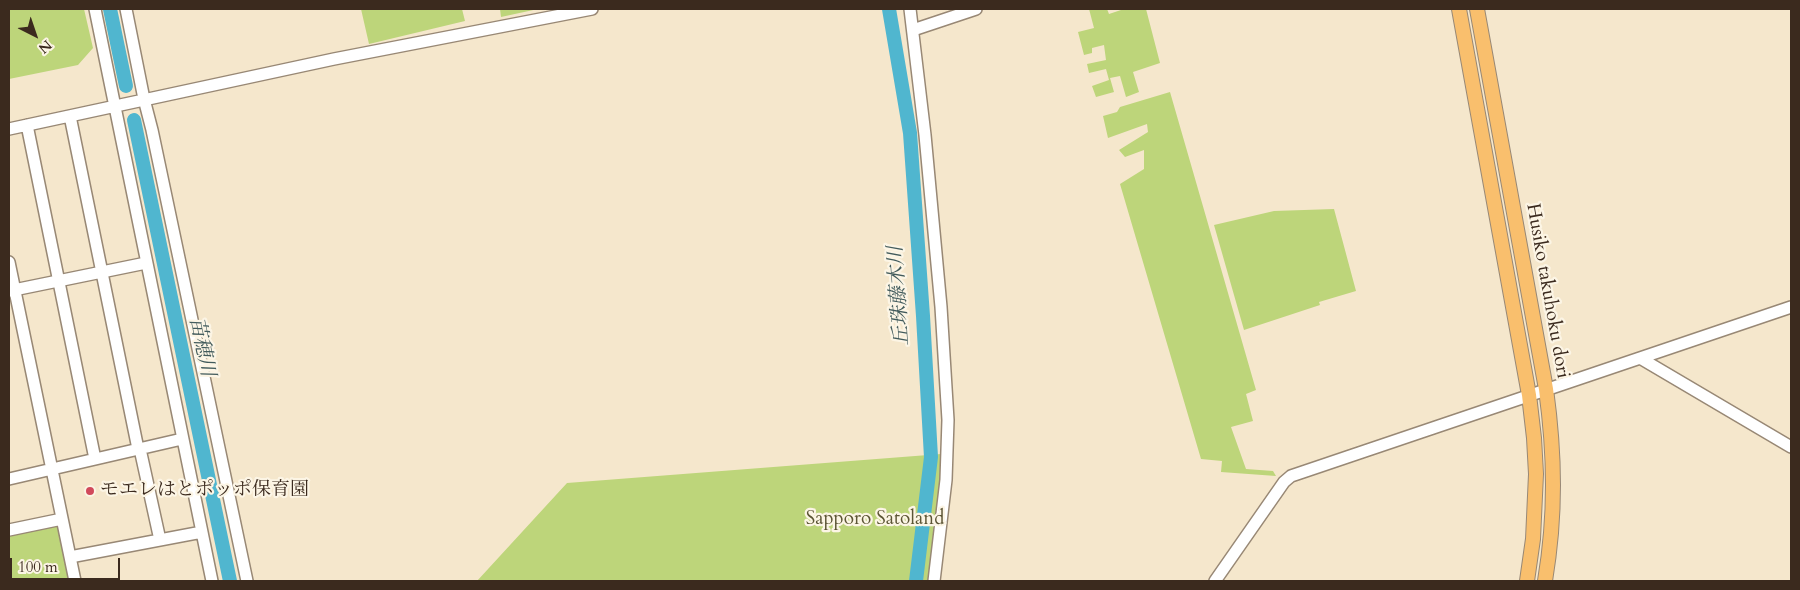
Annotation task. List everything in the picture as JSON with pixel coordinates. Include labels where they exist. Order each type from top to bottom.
[{"type":"main road","name":"Husiko takuhoku dori","points":[[1459,9],[1529,394],[1536,482],[1533,538],[1527,581]]},
{"type":"main road","name":"Husiko takuhoku dori","points":[[1476,9],[1546,389],[1552,433],[1554,493],[1552,529],[1545,581]]},
{"type":"street","points":[[96,9],[146,264],[212,581]]},
{"type":"street","points":[[126,9],[246,581]]},
{"type":"street","points":[[9,129],[342,57],[592,9]]},
{"type":"street","points":[[910,9],[925,135],[941,307],[948,420],[946,480],[934,581]]},
{"type":"street","points":[[913,30],[972,9]]},
{"type":"street","points":[[70,116],[139,449],[160,540]]},
{"type":"street","points":[[27,125],[95,459]]},
{"type":"street","points":[[9,262],[12,290],[76,581]]},
{"type":"street","points":[[12,290],[146,264]]},
{"type":"street","points":[[1215,581],[1284,482],[1291,476],[1791,307]]},
{"type":"street","points":[[1640,358],[1791,447]]},
{"type":"street","points":[[9,480],[182,439]]},
{"type":"street","points":[[9,530],[62,519]]},
{"type":"street","points":[[70,557],[202,532]]},
{"type":"green space","points":[[9,9],[84,9],[93,48],[78,65],[9,79]]},
{"type":"green space","points":[[361,9],[462,9],[465,21],[369,44]]},
{"type":"green space","points":[[500,9],[538,9],[501,17]]},
{"type":"green space","points":[[1089,9],[1107,9],[1109,14],[1124,9],[1146,9],[1160,63],[1133,72],[1139,92],[1126,97],[1120,76],[1110,78],[1114,92],[1096,97],[1092,86],[1109,80],[1106,69],[1089,73],[1087,64],[1106,60],[1104,45],[1092,48],[1092,53],[1084,55],[1078,32],[1094,28]]},
{"type":"green space","points":[[1170,92],[1256,390],[1246,394],[1253,421],[1231,427],[1246,469],[1273,471],[1276,476],[1221,472],[1222,461],[1201,459],[1120,184],[1144,169],[1144,150],[1125,157],[1119,150],[1148,132],[1147,124],[1108,138],[1103,116],[1117,112],[1120,107]]},
{"type":"green space","points":[[1334,209],[1356,291],[1319,302],[1320,305],[1244,330],[1214,225],[1274,211]]},
{"type":"green space","name":"Sapporo Satoland","points":[[941,454],[943,457],[930,581],[477,581],[567,483]]},
{"type":"green space","points":[[61,522],[73,581],[9,581],[9,534]]},
{"type":"waterway","name":"苗穂川","points":[[110,9],[126,86]]},
{"type":"waterway","name":"丘珠藤木川","points":[[889,9],[910,133],[931,457],[916,581]]},
{"type":"waterway","name":"苗穂川","points":[[134,120],[230,581]]},
{"type":"place","name":"モエレはとポッポ保育園","points":[[90,491]]}]
